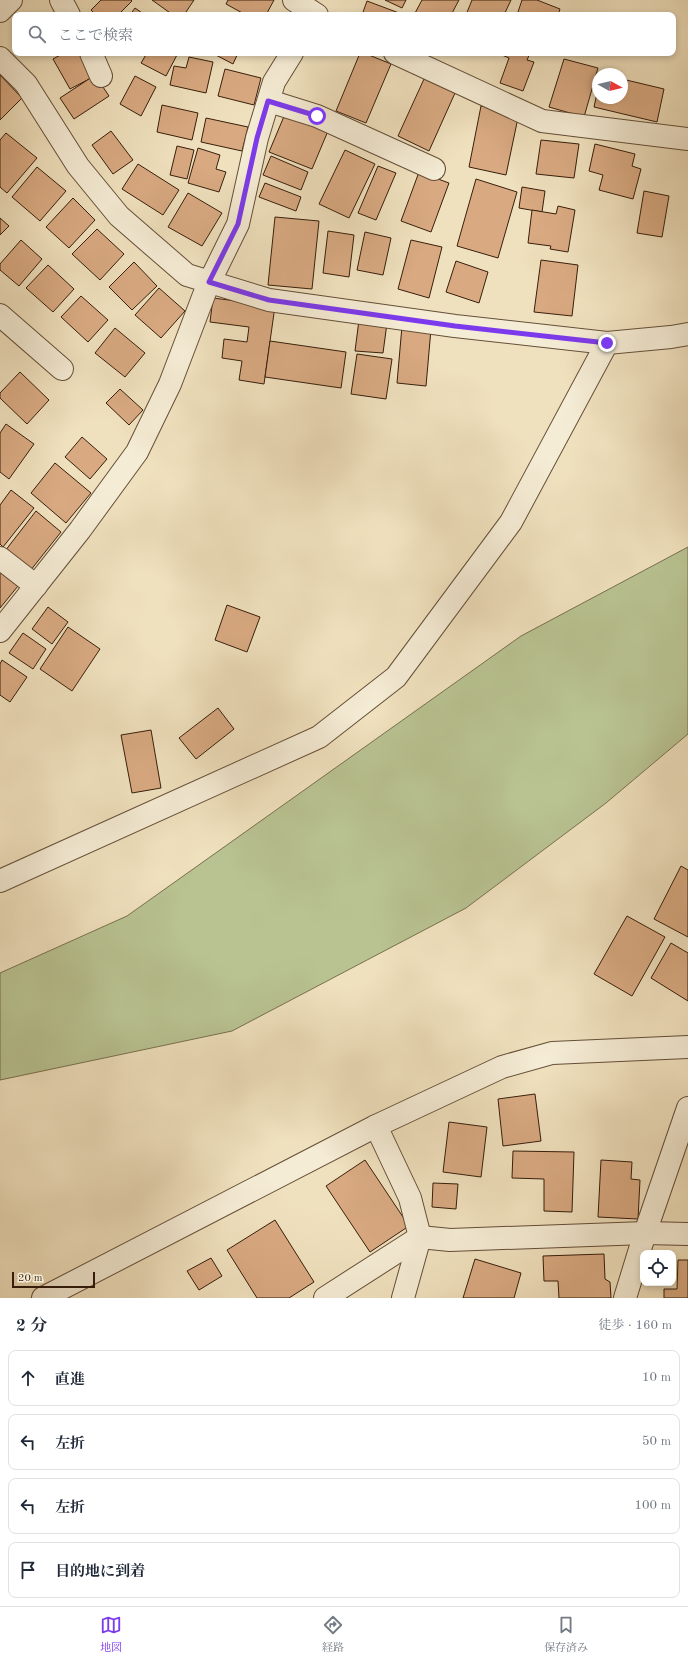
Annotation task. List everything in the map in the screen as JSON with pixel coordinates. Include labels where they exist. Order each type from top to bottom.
[{"type":"street","points":[[0,11],[11,0]]},
{"type":"street","points":[[60,0],[67,12]]},
{"type":"street","points":[[294,0],[312,12]]},
{"type":"street","points":[[92,56],[101,76]]},
{"type":"street","points":[[0,631],[36,586],[137,452],[170,384],[209,282],[238,224],[257,138],[268,101],[274,82],[290,56]]},
{"type":"street","points":[[402,56],[542,121],[688,139]]},
{"type":"street","points":[[0,58],[26,84],[78,166],[119,216],[187,275],[269,300],[455,326],[607,343],[688,334]]},
{"type":"street","points":[[268,101],[317,116],[434,169]]},
{"type":"street","points":[[0,315],[62,370]]},
{"type":"street","points":[[0,881],[319,737],[396,678],[511,522],[607,343]]},
{"type":"street","points":[[0,558],[36,586]]},
{"type":"street","points":[[43,1298],[376,1126],[502,1067],[552,1053],[688,1047]]},
{"type":"street","points":[[625,1298],[645,1233],[688,1108]]},
{"type":"street","points":[[376,1126],[410,1198],[420,1237],[403,1298]]},
{"type":"street","points":[[325,1298],[420,1237],[450,1240],[645,1233],[688,1234]]},
{"type":"green space","points":[[688,547],[688,734],[606,803],[466,908],[232,1031],[0,1080],[0,973],[127,916],[521,636]]},
{"type":"building","points":[[101,0],[132,1],[121,12],[93,12],[91,10]]},
{"type":"building","points":[[152,0],[194,0],[186,12],[169,12]]},
{"type":"building","points":[[228,0],[274,0],[268,12],[241,12],[226,4]]},
{"type":"building","points":[[385,0],[406,0],[402,8]]},
{"type":"building","points":[[422,0],[459,0],[453,12],[416,12]]},
{"type":"building","points":[[472,0],[511,0],[505,12],[467,12]]},
{"type":"building","points":[[522,0],[537,0],[560,9],[559,12],[518,12]]},
{"type":"building","points":[[367,1],[396,12],[363,12]]},
{"type":"building","points":[[135,8],[141,12],[132,12]]},
{"type":"building","points":[[58,56],[84,56],[95,76],[70,89],[53,59]]},
{"type":"building","points":[[145,56],[176,56],[166,76],[141,63]]},
{"type":"building","points":[[218,56],[237,56],[233,64]]},
{"type":"building","points":[[359,56],[371,56],[391,64],[366,123],[336,111]]},
{"type":"building","points":[[504,56],[529,56],[527,60],[534,62],[523,91],[500,83],[509,58]]},
{"type":"building","points":[[189,57],[213,62],[206,93],[170,85],[174,66],[186,68]]},
{"type":"building","points":[[564,59],[598,68],[592,68],[592,89],[584,117],[549,107]]},
{"type":"building","points":[[225,69],[261,78],[254,105],[218,96]]},
{"type":"building","points":[[0,75],[22,98],[0,120]]},
{"type":"building","points":[[95,75],[109,96],[74,119],[60,98]]},
{"type":"building","points":[[135,76],[156,87],[141,116],[120,104]]},
{"type":"building","points":[[424,79],[455,93],[429,151],[398,136]]},
{"type":"building","points":[[628,80],[664,89],[657,122],[594,107],[595,104],[628,104]]},
{"type":"building","points":[[162,105],[198,113],[192,140],[157,132]]},
{"type":"building","points":[[481,106],[519,113],[506,175],[469,167]]},
{"type":"building","points":[[285,114],[328,131],[312,169],[269,152]]},
{"type":"building","points":[[206,118],[248,127],[242,151],[201,142]]},
{"type":"building","points":[[111,131],[133,160],[113,174],[92,145]]},
{"type":"building","points":[[6,133],[37,158],[7,193],[0,187],[0,140]]},
{"type":"building","points":[[541,140],[579,144],[574,178],[536,174]]},
{"type":"building","points":[[595,144],[635,154],[632,166],[641,169],[633,199],[599,190],[603,175],[589,171]]},
{"type":"building","points":[[177,146],[194,150],[187,179],[170,175]]},
{"type":"building","points":[[198,148],[220,155],[216,169],[226,172],[219,192],[188,183]]},
{"type":"building","points":[[345,150],[375,164],[349,218],[319,204]]},
{"type":"building","points":[[271,156],[308,172],[301,190],[263,175]]},
{"type":"building","points":[[138,164],[179,190],[163,215],[122,189]]},
{"type":"building","points":[[378,166],[396,173],[376,220],[358,213]]},
{"type":"building","points":[[37,167],[66,191],[40,221],[12,197]]},
{"type":"building","points":[[419,172],[449,183],[431,232],[401,221]]},
{"type":"building","points":[[476,179],[517,192],[498,258],[457,246]]},
{"type":"building","points":[[265,183],[301,197],[296,211],[259,197]]},
{"type":"building","points":[[522,187],[545,191],[542,212],[519,208]]},
{"type":"building","points":[[644,191],[669,196],[662,237],[637,233]]},
{"type":"building","points":[[188,193],[222,213],[202,246],[168,227]]},
{"type":"building","points":[[73,198],[95,220],[69,248],[46,227]]},
{"type":"building","points":[[558,206],[575,210],[568,252],[550,249],[551,246],[528,243],[532,210],[556,214]]},
{"type":"building","points":[[275,217],[319,221],[312,289],[268,285]]},
{"type":"building","points":[[0,218],[9,226],[0,235]]},
{"type":"building","points":[[97,229],[124,254],[100,280],[72,254]]},
{"type":"building","points":[[328,231],[354,235],[349,277],[323,273]]},
{"type":"building","points":[[365,232],[391,238],[383,275],[357,270]]},
{"type":"building","points":[[21,240],[42,259],[19,286],[0,270],[0,264]]},
{"type":"building","points":[[411,240],[442,247],[429,298],[398,289]]},
{"type":"building","points":[[541,260],[578,265],[572,316],[534,312]]},
{"type":"building","points":[[456,261],[488,272],[479,303],[446,292]]},
{"type":"building","points":[[134,262],[157,286],[132,310],[109,287]]},
{"type":"building","points":[[48,265],[74,289],[53,312],[26,288]]},
{"type":"building","points":[[159,288],[185,311],[161,338],[135,315]]},
{"type":"building","points":[[81,296],[108,320],[88,342],[61,317]]},
{"type":"building","points":[[213,298],[275,306],[264,384],[239,380],[242,361],[222,358],[224,339],[247,342],[249,327],[210,322]]},
{"type":"building","points":[[359,320],[387,323],[383,353],[355,351]]},
{"type":"building","points":[[402,326],[431,329],[426,386],[397,383]]},
{"type":"building","points":[[115,328],[145,353],[125,377],[95,353]]},
{"type":"building","points":[[270,341],[346,352],[341,388],[265,377]]},
{"type":"building","points":[[357,354],[392,359],[386,399],[351,394]]},
{"type":"building","points":[[20,372],[49,400],[27,424],[0,398],[0,393]]},
{"type":"building","points":[[120,389],[143,410],[129,425],[106,403]]},
{"type":"building","points":[[6,424],[34,444],[9,479],[0,472],[0,433]]},
{"type":"building","points":[[82,437],[107,459],[90,479],[65,457]]},
{"type":"building","points":[[55,463],[91,493],[66,523],[31,493]]},
{"type":"building","points":[[11,490],[34,508],[3,547],[0,544],[0,505]]},
{"type":"building","points":[[36,511],[61,532],[30,571],[5,551]]},
{"type":"building","points":[[0,572],[18,586],[0,608]]},
{"type":"building","points":[[227,605],[260,617],[247,652],[215,640]]},
{"type":"building","points":[[48,607],[68,622],[52,644],[32,629]]},
{"type":"building","points":[[68,627],[100,649],[72,691],[40,669]]},
{"type":"building","points":[[23,633],[46,649],[33,669],[9,653]]},
{"type":"building","points":[[2,660],[27,677],[10,702],[0,695],[0,664]]},
{"type":"building","points":[[218,708],[234,729],[196,759],[179,738]]},
{"type":"building","points":[[151,730],[161,788],[132,793],[121,735]]},
{"type":"building","points":[[681,866],[688,870],[688,937],[654,919]]},
{"type":"building","points":[[627,916],[665,937],[632,996],[594,974]]},
{"type":"building","points":[[671,943],[688,953],[688,1001],[651,978]]},
{"type":"building","points":[[535,1094],[541,1141],[503,1146],[498,1099]]},
{"type":"building","points":[[449,1122],[487,1127],[481,1177],[443,1172]]},
{"type":"building","points":[[513,1151],[574,1152],[572,1212],[544,1211],[544,1179],[512,1178]]},
{"type":"building","points":[[365,1160],[409,1226],[370,1252],[326,1186]]},
{"type":"building","points":[[601,1160],[632,1162],[631,1179],[640,1180],[638,1219],[598,1217]]},
{"type":"building","points":[[433,1183],[458,1184],[456,1209],[432,1207]]},
{"type":"building","points":[[275,1220],[314,1282],[289,1298],[257,1298],[227,1250]]},
{"type":"building","points":[[604,1254],[605,1279],[610,1282],[611,1298],[559,1298],[558,1281],[544,1281],[543,1256]]},
{"type":"building","points":[[211,1258],[222,1276],[199,1290],[187,1271]]},
{"type":"building","points":[[475,1259],[521,1273],[514,1298],[463,1298]]},
{"type":"building","points":[[678,1260],[688,1260],[688,1298],[664,1298],[664,1289],[677,1289]]},
{"type":"route","points":[[317,116],[268,101],[257,138],[238,224],[209,282],[269,300],[455,326],[607,343]]}]
